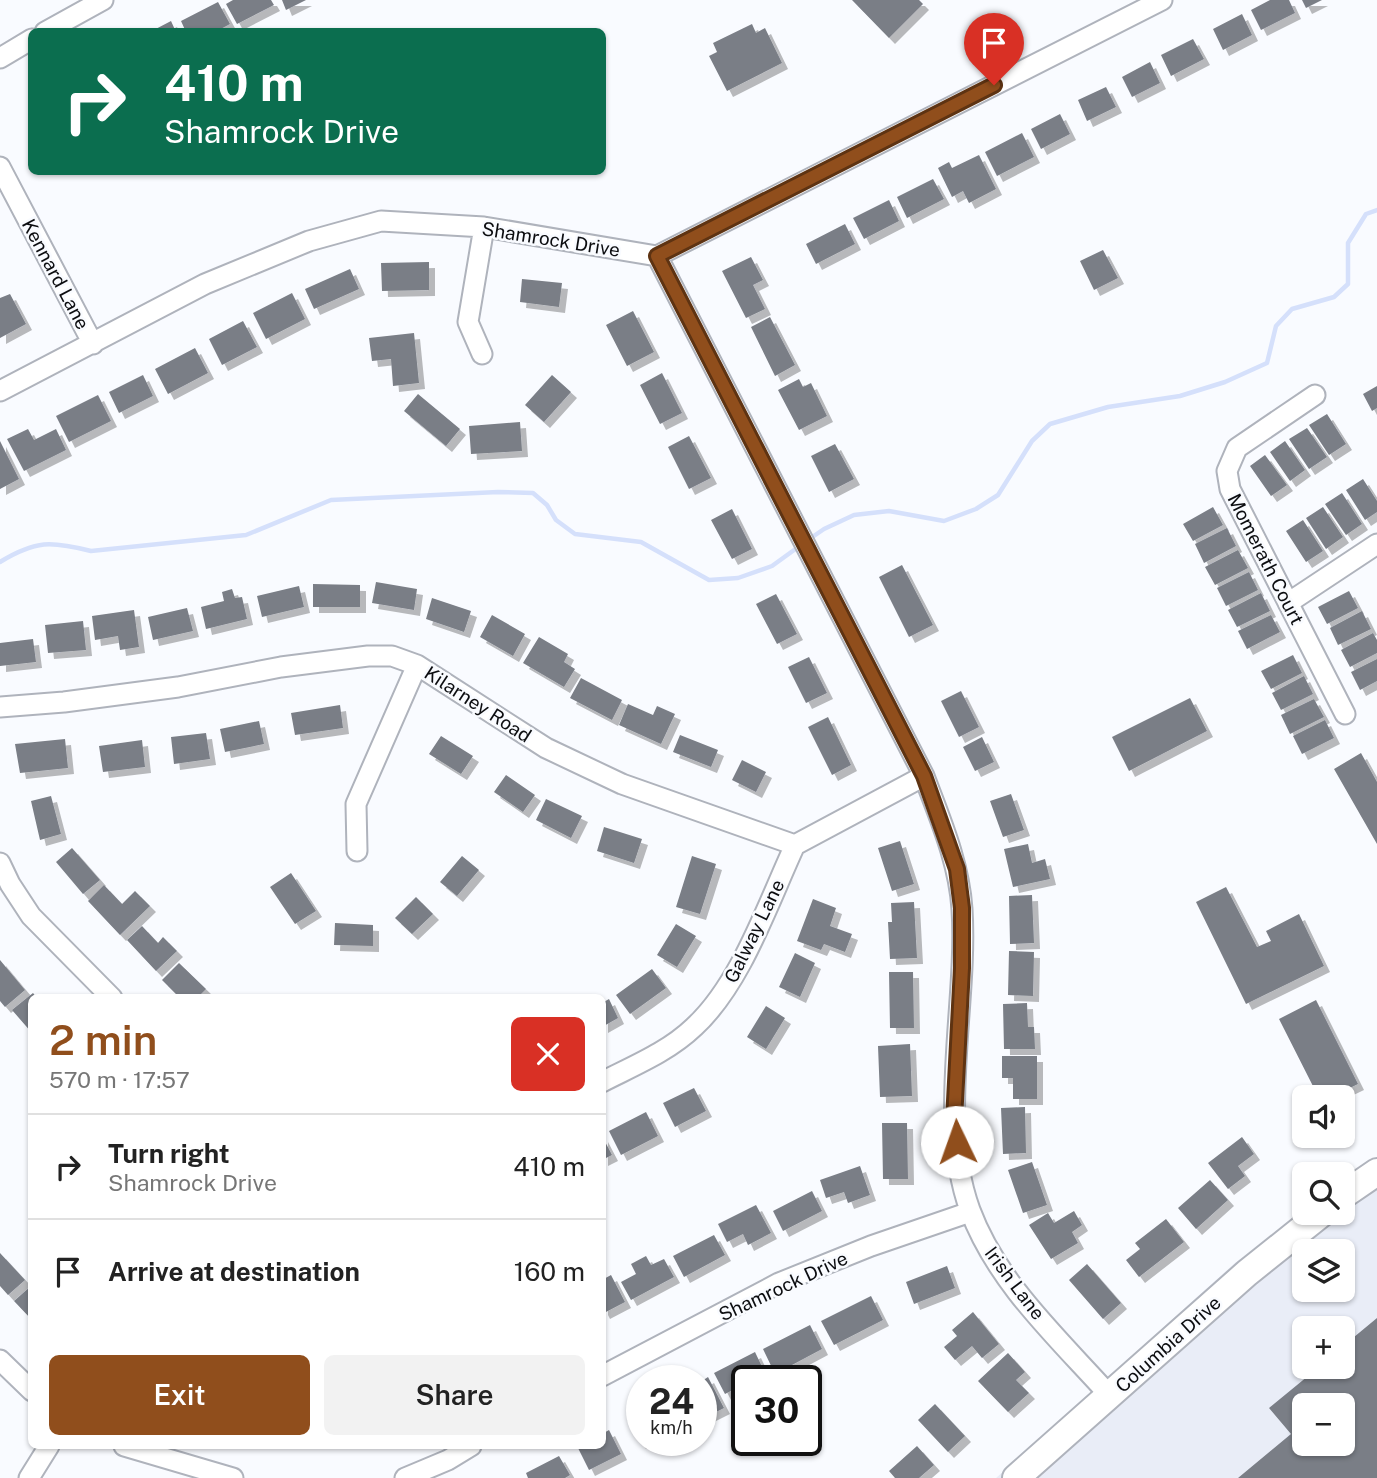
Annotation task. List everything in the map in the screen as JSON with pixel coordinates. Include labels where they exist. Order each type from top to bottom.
[{"type":"main road","points":[[1355,1187],[1377,1172]]},
{"type":"main road","name":"Columbia Drive","points":[[1016,1478],[1247,1273],[1307,1225]]},
{"type":"street","points":[[52,28],[103,0]]},
{"type":"street","points":[[657,256],[1162,0]]},
{"type":"street","points":[[0,58],[28,41]]},
{"type":"street","name":"Kennard Lane","points":[[0,167],[93,344]]},
{"type":"street","name":"Shamrock Drive","points":[[0,391],[205,284],[309,241],[381,221],[484,227],[657,256]]},
{"type":"street","points":[[482,354],[468,322],[484,227]]},
{"type":"street","name":"Irish Lane","points":[[657,256],[924,776],[957,869],[962,908],[962,968],[954,1120],[962,1187],[971,1212],[988,1251],[1015,1290],[1110,1395]]},
{"type":"street","name":"Momerath Court","points":[[1315,394],[1237,448],[1227,471],[1230,489],[1345,715]]},
{"type":"street","points":[[1288,603],[1377,544]]},
{"type":"street","name":"Kilarney Road","points":[[0,707],[64,702],[178,687],[281,667],[369,656],[392,656],[417,665],[546,748],[611,779],[795,845]]},
{"type":"street","points":[[357,851],[356,804],[417,665]]},
{"type":"street","points":[[795,845],[924,776]]},
{"type":"street","name":"Galway Lane","points":[[606,1080],[658,1054],[694,1027],[732,982],[795,845]]},
{"type":"street","points":[[0,863],[31,916],[108,994]]},
{"type":"street","name":"Shamrock Drive","points":[[606,1374],[779,1283],[871,1246],[971,1212]]},
{"type":"street","points":[[0,1360],[28,1387]]},
{"type":"street","points":[[29,1478],[48,1449]]},
{"type":"street","points":[[134,1449],[233,1478]]},
{"type":"street","points":[[405,1478],[448,1460],[466,1449]]},
{"type":"shaded area","points":[[1377,1171],[1377,1478],[996,1478],[1236,1262],[1293,1225],[1355,1225],[1355,1185]]},
{"type":"building","points":[[233,0],[271,0],[274,5],[237,24],[226,4]]},
{"type":"building","points":[[282,0],[306,0],[286,10]]},
{"type":"building","points":[[852,0],[919,0],[923,4],[889,38]]},
{"type":"building","points":[[1270,0],[1289,0],[1295,13],[1261,30],[1251,10]]},
{"type":"building","points":[[1302,0],[1322,0],[1306,8]]},
{"type":"building","points":[[218,2],[230,24],[222,28],[184,28],[181,21]]},
{"type":"building","points":[[1242,14],[1252,35],[1223,50],[1213,29]]},
{"type":"building","points":[[171,21],[174,28],[158,28]]},
{"type":"building","points":[[752,24],[756,33],[765,28],[782,63],[727,91],[709,56],[717,52],[713,43]]},
{"type":"building","points":[[1193,39],[1204,59],[1171,76],[1161,55]]},
{"type":"building","points":[[1150,62],[1160,83],[1132,97],[1122,77]]},
{"type":"building","points":[[1106,87],[1116,107],[1087,121],[1078,100]]},
{"type":"building","points":[[1060,114],[1070,134],[1041,149],[1031,129]]},
{"type":"building","points":[[1022,133],[1034,157],[997,176],[985,152]]},
{"type":"building","points":[[979,155],[996,189],[969,203],[963,191],[952,197],[938,168],[949,162],[952,168]]},
{"type":"building","points":[[933,179],[944,199],[907,218],[897,197]]},
{"type":"building","points":[[889,200],[899,221],[864,239],[853,218]]},
{"type":"building","points":[[845,224],[855,244],[816,264],[806,244]]},
{"type":"building","points":[[1103,250],[1118,278],[1094,290],[1080,261]]},
{"type":"building","points":[[751,257],[763,280],[753,285],[765,309],[746,318],[722,271]]},
{"type":"building","points":[[429,262],[429,290],[382,291],[381,263]]},
{"type":"building","points":[[350,269],[359,289],[314,309],[305,289]]},
{"type":"building","points":[[522,279],[562,283],[559,307],[520,302]]},
{"type":"building","points":[[292,293],[305,319],[266,339],[253,313]]},
{"type":"building","points":[[10,294],[26,324],[0,338],[0,298]]},
{"type":"building","points":[[633,311],[654,352],[627,366],[606,325]]},
{"type":"building","points":[[770,317],[795,365],[775,376],[751,327]]},
{"type":"building","points":[[243,321],[257,347],[222,365],[209,339]]},
{"type":"building","points":[[414,333],[419,383],[393,386],[391,359],[372,361],[369,338]]},
{"type":"building","points":[[195,348],[208,373],[168,394],[155,369]]},
{"type":"building","points":[[662,373],[682,413],[660,424],[640,385]]},
{"type":"building","points":[[143,375],[153,396],[119,413],[109,392]]},
{"type":"building","points":[[552,375],[571,392],[544,422],[525,405]]},
{"type":"building","points":[[799,379],[803,387],[811,383],[827,416],[799,430],[778,390]]},
{"type":"building","points":[[1377,386],[1377,408],[1372,411],[1363,394]]},
{"type":"building","points":[[418,394],[460,429],[446,446],[404,411]]},
{"type":"building","points":[[98,395],[111,421],[69,442],[56,416]]},
{"type":"building","points":[[1327,414],[1346,444],[1329,455],[1309,425]]},
{"type":"building","points":[[520,422],[522,451],[471,454],[469,426]]},
{"type":"building","points":[[1307,428],[1327,457],[1309,469],[1289,439]]},
{"type":"building","points":[[28,429],[34,440],[56,429],[66,450],[24,471],[7,439]]},
{"type":"building","points":[[689,436],[711,478],[689,489],[668,447]]},
{"type":"building","points":[[0,441],[19,479],[0,489]]},
{"type":"building","points":[[1285,441],[1305,470],[1290,481],[1270,452]]},
{"type":"building","points":[[835,444],[854,479],[829,492],[811,456]]},
{"type":"building","points":[[1265,455],[1287,485],[1271,496],[1250,466]]},
{"type":"building","points":[[1363,479],[1377,501],[1377,512],[1365,520],[1346,490]]},
{"type":"building","points":[[1342,493],[1362,524],[1346,535],[1325,504]]},
{"type":"building","points":[[1213,507],[1223,525],[1193,541],[1183,524]]},
{"type":"building","points":[[1323,507],[1343,537],[1326,549],[1306,518]]},
{"type":"building","points":[[732,509],[752,549],[732,559],[711,520]]},
{"type":"building","points":[[1303,520],[1323,551],[1306,562],[1286,531]]},
{"type":"building","points":[[1227,528],[1236,546],[1204,563],[1195,544]]},
{"type":"building","points":[[1238,550],[1248,568],[1215,585],[1205,567]]},
{"type":"building","points":[[902,565],[933,625],[909,637],[879,577]]},
{"type":"building","points":[[1249,572],[1258,590],[1226,606],[1217,588]]},
{"type":"building","points":[[376,582],[417,589],[414,610],[372,603]]},
{"type":"building","points":[[313,584],[360,585],[360,607],[313,607]]},
{"type":"building","points":[[299,586],[304,607],[262,617],[257,596]]},
{"type":"building","points":[[232,589],[235,598],[242,597],[247,619],[206,629],[201,607],[224,601],[222,592]]},
{"type":"building","points":[[1349,591],[1358,608],[1327,624],[1318,607]]},
{"type":"building","points":[[1261,593],[1270,611],[1237,627],[1228,610]]},
{"type":"building","points":[[776,594],[797,634],[777,644],[756,604]]},
{"type":"building","points":[[432,598],[471,611],[464,632],[426,619]]},
{"type":"building","points":[[187,608],[193,631],[153,640],[148,617]]},
{"type":"building","points":[[134,610],[139,647],[120,650],[118,636],[95,640],[92,616]]},
{"type":"building","points":[[1362,611],[1371,629],[1338,645],[1330,628]]},
{"type":"building","points":[[492,615],[525,634],[513,656],[480,637]]},
{"type":"building","points":[[1271,615],[1280,632],[1247,649],[1238,631]]},
{"type":"building","points":[[83,621],[86,650],[48,653],[45,625]]},
{"type":"building","points":[[1373,633],[1377,640],[1377,653],[1350,667],[1341,650]]},
{"type":"building","points":[[539,637],[568,654],[564,662],[575,669],[564,687],[523,663]]},
{"type":"building","points":[[33,639],[36,662],[0,666],[0,643]]},
{"type":"building","points":[[1293,655],[1302,673],[1271,689],[1261,671]]},
{"type":"building","points":[[809,657],[827,693],[806,703],[788,667]]},
{"type":"building","points":[[1377,659],[1377,681],[1360,690],[1351,672]]},
{"type":"building","points":[[1304,676],[1313,694],[1281,710],[1272,693]]},
{"type":"building","points":[[581,678],[622,700],[612,720],[570,698]]},
{"type":"building","points":[[961,691],[979,727],[959,737],[941,701]]},
{"type":"building","points":[[1190,698],[1207,731],[1129,771],[1112,737]]},
{"type":"building","points":[[1314,699],[1324,717],[1290,734],[1281,715]]},
{"type":"building","points":[[628,704],[653,715],[657,706],[675,714],[661,744],[619,725]]},
{"type":"building","points":[[340,705],[343,728],[295,735],[291,713]]},
{"type":"building","points":[[828,717],[851,765],[832,775],[808,727]]},
{"type":"building","points":[[1325,720],[1334,738],[1302,754],[1293,736]]},
{"type":"building","points":[[259,721],[264,744],[225,752],[220,729]]},
{"type":"building","points":[[206,733],[210,759],[174,764],[171,737]]},
{"type":"building","points":[[680,735],[718,750],[711,767],[673,752]]},
{"type":"building","points":[[441,736],[473,756],[461,774],[429,754]]},
{"type":"building","points":[[982,737],[994,762],[975,771],[963,747]]},
{"type":"building","points":[[65,739],[68,768],[20,773],[15,744]]},
{"type":"building","points":[[142,740],[145,767],[103,772],[99,746]]},
{"type":"building","points":[[1361,753],[1377,782],[1377,844],[1334,769]]},
{"type":"building","points":[[742,760],[766,772],[756,792],[732,780]]},
{"type":"building","points":[[506,775],[535,795],[523,812],[494,792]]},
{"type":"building","points":[[1011,794],[1024,830],[1003,837],[990,801]]},
{"type":"building","points":[[51,796],[61,834],[40,840],[31,801]]},
{"type":"building","points":[[546,799],[582,816],[571,838],[536,820]]},
{"type":"building","points":[[604,827],[642,839],[634,863],[597,851]]},
{"type":"building","points":[[900,841],[914,884],[892,891],[878,848]]},
{"type":"building","points":[[1028,844],[1032,863],[1045,859],[1050,879],[1013,887],[1004,849]]},
{"type":"building","points":[[72,848],[100,880],[83,894],[56,862]]},
{"type":"building","points":[[462,856],[479,870],[457,896],[440,882]]},
{"type":"building","points":[[692,856],[716,864],[700,914],[676,907]]},
{"type":"building","points":[[291,873],[316,911],[295,924],[270,887]]},
{"type":"building","points":[[104,885],[122,904],[135,891],[150,906],[120,935],[88,901]]},
{"type":"building","points":[[1226,887],[1257,947],[1271,941],[1266,931],[1299,914],[1324,966],[1246,1004],[1196,902]]},
{"type":"building","points":[[1032,895],[1034,943],[1010,944],[1009,896]]},
{"type":"building","points":[[416,897],[433,914],[412,934],[395,918]]},
{"type":"building","points":[[813,899],[836,908],[830,926],[852,934],[845,952],[824,944],[821,950],[797,941]]},
{"type":"building","points":[[914,902],[917,958],[890,959],[888,922],[892,922],[891,903]]},
{"type":"building","points":[[335,923],[373,925],[373,946],[334,945]]},
{"type":"building","points":[[676,924],[696,936],[677,967],[657,955]]},
{"type":"building","points":[[142,926],[158,943],[163,937],[177,951],[156,971],[127,940]]},
{"type":"building","points":[[1009,951],[1034,952],[1033,996],[1008,995]]},
{"type":"building","points":[[795,953],[815,963],[800,997],[779,987]]},
{"type":"building","points":[[0,960],[25,990],[5,1007],[0,1001]]},
{"type":"building","points":[[179,963],[206,989],[201,994],[176,994],[162,980]]},
{"type":"building","points":[[652,969],[666,988],[630,1014],[616,995]]},
{"type":"building","points":[[889,972],[913,972],[914,1028],[890,1028]]},
{"type":"building","points":[[28,997],[28,1028],[12,1010]]},
{"type":"building","points":[[609,999],[618,1018],[606,1025],[606,1001]]},
{"type":"building","points":[[1316,1000],[1358,1084],[1312,1085],[1279,1019]]},
{"type":"building","points":[[1027,1003],[1028,1027],[1034,1027],[1035,1049],[1004,1049],[1003,1004]]},
{"type":"building","points":[[766,1006],[785,1018],[766,1049],[747,1037]]},
{"type":"building","points":[[910,1044],[912,1096],[880,1097],[878,1046]]},
{"type":"building","points":[[1002,1056],[1037,1056],[1037,1099],[1013,1099],[1013,1078],[1002,1078]]},
{"type":"building","points":[[694,1088],[706,1111],[675,1127],[663,1103]]},
{"type":"building","points":[[1025,1107],[1026,1153],[1003,1154],[1001,1108]]},
{"type":"building","points":[[646,1112],[658,1136],[621,1155],[609,1131]]},
{"type":"building","points":[[882,1123],[907,1123],[908,1179],[883,1179]]},
{"type":"building","points":[[1242,1137],[1254,1154],[1238,1166],[1245,1176],[1228,1189],[1208,1163]]},
{"type":"building","points":[[606,1144],[612,1155],[606,1158]]},
{"type":"building","points":[[1032,1162],[1047,1205],[1023,1213],[1008,1170]]},
{"type":"building","points":[[860,1166],[870,1195],[848,1203],[844,1192],[826,1198],[820,1180]]},
{"type":"building","points":[[1210,1180],[1228,1200],[1196,1229],[1178,1208]]},
{"type":"building","points":[[812,1191],[822,1211],[783,1231],[773,1211]]},
{"type":"building","points":[[756,1205],[771,1233],[748,1245],[743,1234],[727,1242],[718,1224]]},
{"type":"building","points":[[1074,1211],[1082,1225],[1072,1232],[1078,1243],[1051,1259],[1029,1225],[1048,1213],[1054,1223]]},
{"type":"building","points":[[1166,1219],[1184,1242],[1139,1277],[1126,1260],[1140,1249],[1135,1243]]},
{"type":"building","points":[[714,1235],[725,1255],[684,1277],[673,1256]]},
{"type":"building","points":[[0,1253],[25,1280],[8,1295],[0,1286]]},
{"type":"building","points":[[646,1256],[651,1265],[664,1259],[674,1277],[631,1300],[621,1282],[636,1274],[631,1264]]},
{"type":"building","points":[[1087,1264],[1121,1303],[1103,1319],[1069,1280]]},
{"type":"building","points":[[947,1266],[955,1288],[914,1304],[906,1282]]},
{"type":"building","points":[[611,1275],[625,1302],[606,1312],[606,1278]]},
{"type":"building","points":[[28,1289],[28,1316],[14,1301]]},
{"type":"building","points":[[871,1296],[883,1320],[834,1345],[821,1321]]},
{"type":"building","points":[[973,1312],[999,1344],[982,1358],[972,1346],[955,1360],[944,1347],[957,1336],[952,1330]]},
{"type":"building","points":[[1377,1318],[1377,1478],[1238,1478],[1291,1434],[1269,1408],[1304,1379],[1355,1379],[1355,1336]]},
{"type":"building","points":[[810,1325],[822,1349],[792,1365],[771,1365],[763,1349]]},
{"type":"building","points":[[755,1352],[761,1365],[731,1365],[731,1391],[725,1394],[717,1379],[717,1371]]},
{"type":"building","points":[[1008,1353],[1025,1372],[1016,1380],[1029,1393],[1008,1412],[978,1381]]},
{"type":"building","points":[[717,1394],[724,1408],[717,1412]]},
{"type":"building","points":[[935,1404],[965,1436],[948,1452],[918,1420]]},
{"type":"building","points":[[609,1430],[621,1454],[589,1470],[578,1449],[606,1449],[606,1432]]},
{"type":"building","points":[[917,1446],[934,1465],[919,1478],[895,1478],[889,1471]]},
{"type":"building","points":[[559,1456],[570,1475],[565,1478],[528,1478],[526,1473]]},
{"type":"waterway","points":[[808,540],[854,515],[889,511],[944,521],[976,509],[998,495],[1032,441],[1050,424],[1108,407],[1180,396],[1225,382],[1267,363],[1276,326],[1292,309],[1334,297],[1348,284],[1348,243],[1366,214],[1377,210]]},
{"type":"waterway","points":[[0,562],[44,544],[65,545],[91,551],[246,535],[331,500],[498,492],[533,493],[547,505],[556,520],[575,534],[641,542],[709,580],[738,578],[772,566],[801,545]]},
{"type":"route","points":[[957,1142],[954,1120],[962,968],[962,908],[957,869],[947,835],[924,776],[657,256],[994,85]]}]
